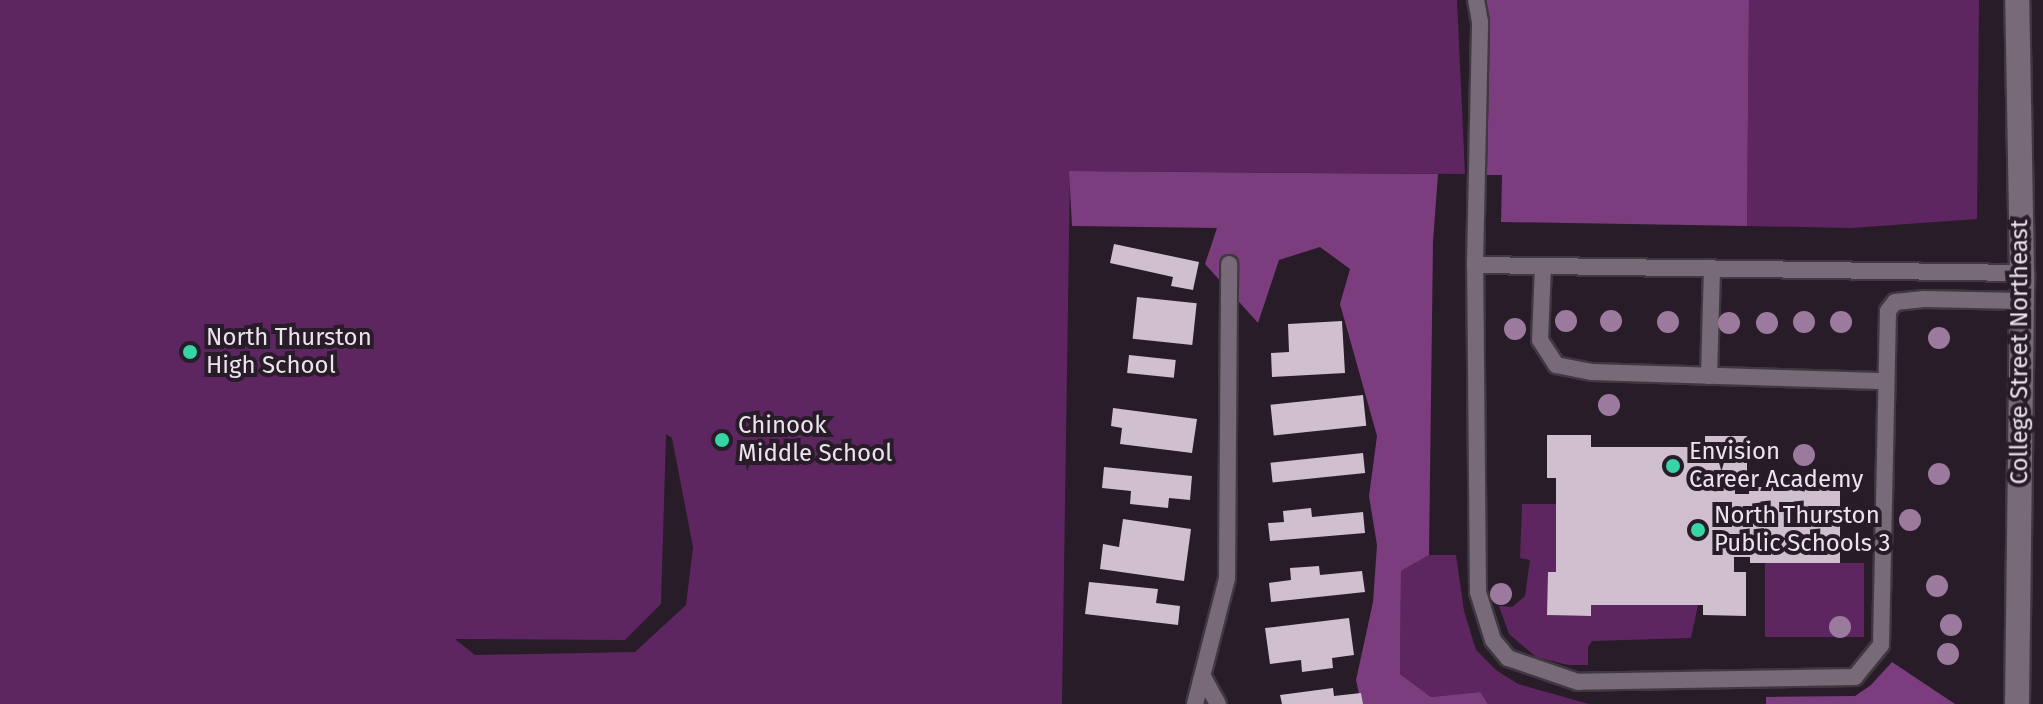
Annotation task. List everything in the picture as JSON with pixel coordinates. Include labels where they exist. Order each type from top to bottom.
[{"type":"street","name":"College Street Northeast","points":[[2017,0],[2022,273],[2017,704]]},
{"type":"lane","points":[[1476,0],[1480,22],[1475,265],[1478,592],[1493,640],[1508,658],[1578,682],[1855,677],[1870,663],[1881,645],[1888,311],[1895,302],[2021,301]]},
{"type":"lane","points":[[1195,704],[1227,578],[1229,264]]},
{"type":"lane","points":[[1475,265],[2022,273]]},
{"type":"lane","points":[[1543,266],[1540,340],[1556,365],[1592,372],[1886,381]]},
{"type":"lane","points":[[1709,376],[1712,268]]},
{"type":"lane","points":[[1203,677],[1218,704]]},
{"type":"shaded area","name":"Chinook Middle School","points":[[0,0],[1457,0],[1465,174],[1070,171],[1062,704],[0,704]],"holes":[[[666,434],[672,438],[693,547],[686,605],[635,652],[475,655],[455,639],[625,640],[661,604]]]},
{"type":"shaded area","points":[[1487,0],[1749,0],[1747,226],[1501,222],[1502,175],[1476,175],[1480,22]]},
{"type":"shaded area","points":[[1749,0],[1979,0],[1977,219],[1851,228],[1747,226]]},
{"type":"shaded area","points":[[1069,171],[1438,174],[1433,242],[1429,555],[1401,571],[1400,674],[1431,697],[1480,692],[1488,704],[1361,704],[1356,680],[1373,602],[1377,545],[1369,496],[1377,436],[1340,304],[1350,269],[1320,247],[1279,260],[1258,323],[1205,264],[1217,228],[1072,226]]},
{"type":"shaded area","points":[[1522,504],[1556,504],[1556,572],[1548,572],[1548,615],[1591,616],[1591,605],[1698,605],[1691,638],[1592,641],[1588,647],[1588,665],[1568,665],[1536,657],[1509,634],[1499,606],[1512,607],[1525,596],[1530,560],[1520,558]]},
{"type":"shaded area","points":[[1429,555],[1456,555],[1464,611],[1476,650],[1496,670],[1518,684],[1589,704],[1488,704],[1479,692],[1431,697],[1400,674],[1401,571]]},
{"type":"shaded area","points":[[1765,563],[1864,563],[1864,637],[1765,637]]},
{"type":"shaded area","points":[[1892,662],[1955,704],[1766,704],[1766,697],[1855,696],[1871,685]]},
{"type":"building","points":[[1114,244],[1199,262],[1193,290],[1171,286],[1173,277],[1110,263]]},
{"type":"building","points":[[1137,297],[1197,303],[1192,345],[1133,339]]},
{"type":"building","points":[[1342,321],[1345,373],[1272,377],[1271,353],[1289,352],[1288,324]]},
{"type":"building","points":[[1129,355],[1176,360],[1174,378],[1127,373]]},
{"type":"building","points":[[1363,395],[1366,426],[1274,436],[1271,405]]},
{"type":"building","points":[[1113,408],[1197,419],[1192,453],[1120,444],[1122,428],[1111,426]]},
{"type":"building","name":"North Thurston Public Schools 3","points":[[1547,435],[1591,435],[1591,447],[1705,447],[1705,436],[1747,436],[1747,478],[1735,478],[1735,494],[1749,494],[1749,487],[1840,487],[1840,563],[1750,563],[1750,557],[1734,557],[1734,572],[1746,572],[1746,616],[1703,615],[1703,605],[1591,605],[1591,616],[1547,615],[1548,572],[1556,572],[1556,478],[1547,478]]},
{"type":"building","points":[[1363,453],[1365,473],[1273,483],[1271,463]]},
{"type":"building","points":[[1104,467],[1192,476],[1190,500],[1169,498],[1168,508],[1130,504],[1131,491],[1102,488]]},
{"type":"building","points":[[1311,508],[1312,517],[1363,512],[1365,533],[1270,541],[1268,523],[1284,522],[1283,511]]},
{"type":"building","points":[[1123,519],[1191,529],[1184,581],[1100,569],[1103,544],[1119,547]]},
{"type":"building","points":[[1319,566],[1320,575],[1362,571],[1365,592],[1271,602],[1269,583],[1291,580],[1290,568]]},
{"type":"building","points":[[1089,582],[1158,589],[1156,603],[1180,606],[1178,625],[1085,614]]},
{"type":"building","points":[[1349,618],[1354,655],[1332,658],[1333,668],[1302,672],[1301,660],[1270,664],[1265,628]]},
{"type":"building","points":[[1333,688],[1334,696],[1361,693],[1363,704],[1282,704],[1280,695]]},
{"type":"place","name":"North Thurston High School","points":[[190,352]]},
{"type":"place","name":"Chinook Middle School","points":[[722,440]]},
{"type":"place","name":"Envision Career Academy","points":[[1673,466]]},
{"type":"place","name":"North Thurston Public Schools 3","points":[[1698,530]]}]
